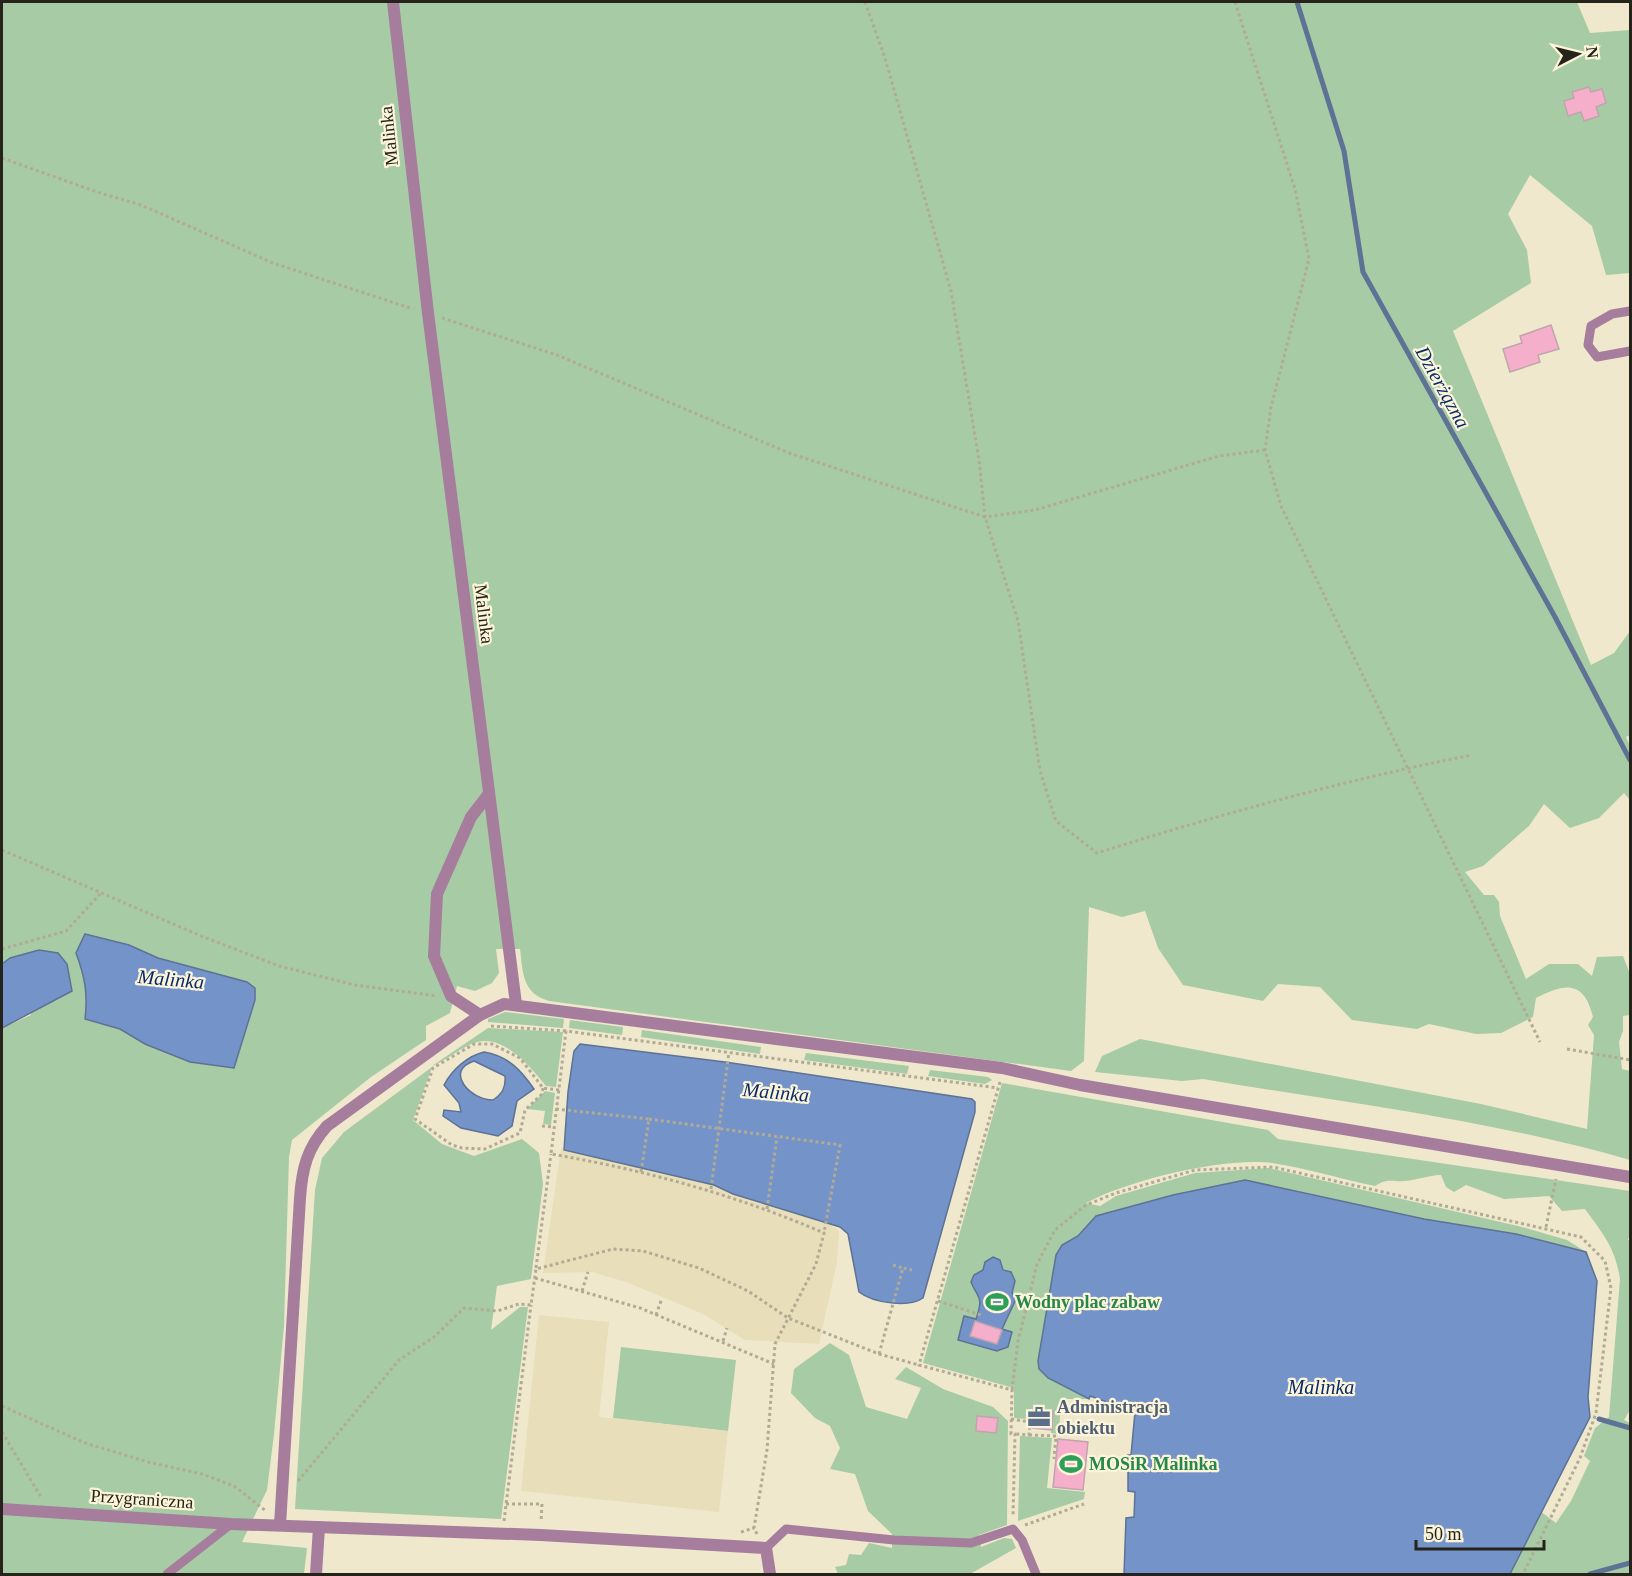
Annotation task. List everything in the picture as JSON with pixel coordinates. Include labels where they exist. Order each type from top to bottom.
[{"type":"street","name":"Malinka","points":[[393,2],[428,313],[516,1004]]},
{"type":"street","points":[[480,1015],[451,996],[434,956],[437,894],[471,817],[488,795]]},
{"type":"street","points":[[280,1525],[304,1161],[316,1139],[327,1126],[480,1015],[504,1004],[1002,1068],[1080,1085],[1561,1163],[1630,1177]]},
{"type":"street","name":"Przygraniczna","points":[[2,1509],[231,1524],[541,1535],[766,1548]]},
{"type":"street","points":[[316,1575],[319,1527]]},
{"type":"street","points":[[766,1548],[770,1575]]},
{"type":"lane","points":[[1630,310],[1612,314],[1591,326],[1588,345],[1597,357],[1630,351]]},
{"type":"lane","points":[[167,1575],[231,1524]]},
{"type":"lane","points":[[766,1548],[786,1529],[894,1540],[971,1543],[1013,1529],[1022,1540],[1036,1575]]},
{"type":"path","points":[[865,2],[885,58],[951,291],[979,460],[985,517],[1017,621],[1040,771],[1056,820],[1097,853],[1216,815],[1407,768],[1472,755]]},
{"type":"path","points":[[1235,2],[1295,189],[1309,259],[1271,407],[1265,450],[1281,506],[1540,1042]]},
{"type":"path","points":[[2,158],[141,205],[273,263],[557,355],[789,453],[985,517],[1035,510],[1219,456],[1265,450]]},
{"type":"path","points":[[2,850],[201,936],[279,966],[393,992],[426,997],[451,996]]},
{"type":"path","points":[[2,950],[66,931],[102,892]]},
{"type":"path","points":[[504,1522],[568,1012]]},
{"type":"path","points":[[480,1015],[486,1025],[566,1031],[998,1088]]},
{"type":"path","points":[[543,1088],[542,1094],[526,1106],[520,1133],[485,1149],[452,1145],[415,1119],[433,1068],[470,1046],[492,1044],[520,1058],[543,1088],[559,1090]]},
{"type":"path","points":[[1567,1049],[1630,1060]]},
{"type":"path","points":[[711,1190],[729,1052]]},
{"type":"path","points":[[919,1365],[1002,1068]]},
{"type":"path","points":[[556,1109],[840,1145],[816,1264],[775,1344],[767,1450],[754,1528],[766,1548]]},
{"type":"path","points":[[641,1172],[649,1119]]},
{"type":"path","points":[[542,1126],[554,1127]]},
{"type":"path","points":[[766,1210],[777,1137]]},
{"type":"path","points":[[551,1154],[641,1172],[711,1190],[824,1233]]},
{"type":"path","points":[[1546,1227],[1561,1163]]},
{"type":"path","points":[[1054,1459],[1056,1436],[1011,1434],[1012,1390],[1018,1341],[1037,1264],[1055,1230],[1086,1205],[1195,1170],[1267,1166],[1546,1227],[1581,1237],[1597,1250],[1605,1261],[1611,1288],[1594,1423],[1580,1458],[1523,1575]]},
{"type":"path","points":[[536,1269],[613,1249],[643,1251],[699,1268],[748,1291],[788,1318],[879,1354],[1012,1390]]},
{"type":"path","points":[[893,1265],[912,1270]]},
{"type":"path","points":[[879,1354],[903,1268]]},
{"type":"path","points":[[582,1291],[588,1272]]},
{"type":"path","points":[[535,1278],[656,1315],[774,1364]]},
{"type":"path","points":[[656,1315],[662,1298]]},
{"type":"path","points":[[938,1301],[981,1315]]},
{"type":"path","points":[[282,1499],[399,1360],[434,1337],[464,1308],[497,1311],[519,1304],[531,1305]]},
{"type":"path","points":[[723,1341],[727,1328]]},
{"type":"path","points":[[2,1406],[85,1443],[234,1486],[258,1502],[280,1525]]},
{"type":"path","points":[[1011,1419],[1030,1422],[1029,1435]]},
{"type":"path","points":[[2,1432],[51,1511]]},
{"type":"path","points":[[1015,1434],[1013,1529],[1084,1504]]},
{"type":"green space","points":[[2,2],[1577,2],[1590,33],[1630,30],[1630,273],[1606,275],[1592,226],[1530,175],[1508,214],[1527,250],[1531,283],[1453,331],[1591,665],[1614,653],[1630,631],[1630,735],[1626,737],[1630,746],[1630,800],[1624,793],[1599,818],[1570,828],[1544,804],[1529,826],[1483,866],[1465,872],[1484,895],[1494,895],[1499,902],[1500,916],[1526,979],[1549,964],[1578,964],[1592,976],[1597,957],[1623,956],[1630,974],[1630,1015],[1623,1016],[1623,1031],[1619,1042],[1622,1069],[1630,1071],[1630,1160],[1472,1123],[1365,1105],[1203,1079],[1182,1081],[1095,1072],[1102,1056],[1140,1039],[1481,1104],[1587,1129],[1594,1035],[1588,1025],[1593,1017],[1584,996],[1572,988],[1556,989],[1536,998],[1533,1017],[1501,1033],[1476,1034],[1429,1024],[1417,1029],[1352,1020],[1320,987],[1278,984],[1263,1001],[1183,985],[1158,948],[1145,911],[1122,917],[1089,907],[1084,1061],[1071,1071],[549,1001],[534,993],[529,987],[523,974],[520,949],[496,949],[499,973],[492,983],[475,991],[457,986],[450,1013],[426,1026],[426,1040],[371,1077],[292,1140],[289,1157],[284,1326],[274,1434],[267,1490],[242,1542],[307,1548],[304,1574],[2,1574],[2,1028],[31,1015],[10,958],[2,964]],"holes":[[[85,934],[129,945],[158,958],[200,970],[255,1000],[234,1068],[145,1044],[120,1029],[86,1019],[85,986],[76,953]]]},
{"type":"green space","points":[[505,1012],[564,1019],[563,1028],[488,1022],[488,1019]]},
{"type":"green space","points":[[570,1020],[623,1027],[622,1035],[569,1028]]},
{"type":"green space","points":[[488,1028],[563,1032],[556,1087],[546,1086],[513,1052],[503,1045],[492,1042],[481,1041],[469,1045],[432,1066]]},
{"type":"green space","points":[[642,1030],[761,1047],[760,1054],[641,1037]]},
{"type":"green space","points":[[806,1053],[909,1066],[907,1074],[804,1060]]},
{"type":"green space","points":[[432,1067],[413,1120],[442,1144],[474,1156],[522,1139],[539,1153],[543,1184],[531,1279],[497,1286],[491,1330],[520,1307],[528,1307],[501,1519],[295,1509],[315,1190],[322,1158],[344,1132]]},
{"type":"green space","points":[[930,1070],[988,1077],[992,1080],[985,1084],[928,1076]]},
{"type":"green space","points":[[1002,1083],[1268,1130],[1278,1139],[1630,1191],[1628,1240],[1630,1241],[1630,1410],[1624,1420],[1630,1423],[1630,1574],[1510,1574],[1540,1511],[1556,1523],[1571,1501],[1590,1461],[1584,1456],[1595,1428],[1609,1417],[1620,1279],[1618,1268],[1607,1241],[1585,1209],[1562,1211],[1549,1196],[1504,1199],[1466,1185],[1454,1192],[1446,1187],[1441,1175],[1408,1181],[1386,1181],[1375,1186],[1272,1163],[1228,1163],[1177,1172],[1126,1186],[1086,1203],[1100,1206],[1116,1196],[1195,1173],[1269,1168],[1522,1227],[1567,1240],[1586,1252],[1516,1234],[1424,1219],[1245,1180],[1173,1195],[1096,1216],[1078,1236],[1062,1245],[1056,1255],[1038,1361],[1048,1378],[1089,1399],[1061,1399],[1059,1434],[1051,1433],[1053,1411],[1030,1409],[1028,1419],[1014,1418],[1014,1388],[923,1363]],"holes":[[[985,1262],[1011,1272],[1012,1294],[1002,1330],[966,1316],[976,1319],[981,1305],[979,1291],[971,1282],[983,1270]]]},
{"type":"green space","points":[[545,1091],[555,1093],[551,1125],[543,1124],[545,1111],[527,1109]]},
{"type":"green space","points":[[830,1343],[849,1355],[866,1407],[907,1419],[921,1388],[895,1379],[906,1367],[943,1389],[993,1407],[1008,1421],[1007,1525],[979,1535],[981,1547],[1004,1538],[1012,1539],[1016,1548],[970,1574],[838,1574],[835,1567],[846,1565],[849,1554],[861,1555],[869,1543],[892,1548],[892,1534],[868,1511],[855,1474],[830,1469],[840,1448],[830,1426],[815,1418],[791,1393],[794,1369]]},
{"type":"green space","points":[[621,1347],[736,1360],[728,1431],[613,1418]]},
{"type":"green space","points":[[1020,1436],[1052,1438],[1047,1488],[1085,1492],[1084,1499],[1018,1521]]},
{"type":"sand","points":[[561,1148],[714,1185],[733,1194],[829,1224],[839,1231],[837,1262],[819,1344],[745,1340],[703,1314],[626,1282],[592,1272],[543,1273]]},
{"type":"sand","points":[[539,1315],[609,1322],[599,1417],[728,1431],[719,1512],[521,1491]]},
{"type":"water","points":[[85,934],[129,945],[158,958],[247,982],[255,988],[255,1000],[234,1068],[190,1062],[145,1044],[120,1029],[85,1019],[85,986],[76,953]]},
{"type":"water","points":[[39,950],[58,953],[67,964],[72,991],[2,1028],[2,964],[10,958]]},
{"type":"water","name":"Malinka","points":[[580,1044],[725,1062],[972,1099],[975,1102],[975,1112],[923,1298],[909,1303],[891,1303],[873,1299],[859,1292],[848,1234],[840,1227],[733,1194],[714,1185],[564,1150],[568,1092],[574,1051]]},
{"type":"water","points":[[484,1052],[507,1060],[519,1070],[534,1089],[517,1101],[512,1126],[498,1136],[461,1128],[443,1116],[444,1110],[461,1112],[459,1103],[444,1085],[451,1074],[461,1064]],"holes":[[[474,1061],[505,1076],[505,1084],[499,1095],[493,1100],[484,1099],[464,1084],[461,1071]]]},
{"type":"water","name":"Malinka","points":[[1245,1180],[1424,1219],[1516,1234],[1586,1252],[1597,1281],[1588,1397],[1590,1417],[1510,1574],[1124,1574],[1126,1518],[1134,1517],[1135,1492],[1128,1491],[1128,1455],[1131,1455],[1135,1412],[1090,1396],[1089,1399],[1048,1378],[1039,1369],[1038,1361],[1056,1255],[1062,1245],[1078,1236],[1096,1216],[1173,1195]]},
{"type":"water","name":"Wodny plac zabaw","points":[[993,1257],[1000,1260],[1003,1270],[1011,1272],[1015,1281],[1012,1293],[1016,1299],[1002,1329],[1012,1332],[1008,1347],[997,1351],[958,1340],[964,1316],[976,1319],[980,1306],[979,1298],[971,1282],[974,1275],[983,1270],[985,1262]]},
{"type":"building","points":[[1589,87],[1591,92],[1602,89],[1606,103],[1596,107],[1599,116],[1584,121],[1581,112],[1568,116],[1564,101],[1574,98],[1572,92]]},
{"type":"building","points":[[1551,325],[1559,349],[1538,355],[1540,362],[1510,372],[1503,349],[1522,343],[1520,336]]},
{"type":"building","points":[[975,1321],[1002,1330],[997,1344],[970,1336]]},
{"type":"building","points":[[1033,1409],[1053,1411],[1052,1430],[1032,1428]]},
{"type":"building","points":[[977,1416],[998,1418],[996,1433],[976,1431]]},
{"type":"building","name":"MOSiR Malinka","points":[[1058,1439],[1088,1442],[1083,1490],[1053,1487]]},
{"type":"waterway","name":"Dzierżązna","points":[[1297,2],[1344,151],[1363,272],[1555,617],[1630,760]]},
{"type":"waterway","name":"Malinka","points":[[1599,1419],[1630,1428]]},
{"type":"waterway","points":[[1590,1574],[1630,1563]]},
{"type":"place","name":"Wodny plac zabaw","points":[[997,1302]]},
{"type":"place","name":"Administracja obiektu","points":[[1039,1417]]},
{"type":"place","name":"MOSiR Malinka","points":[[1071,1464]]}]
